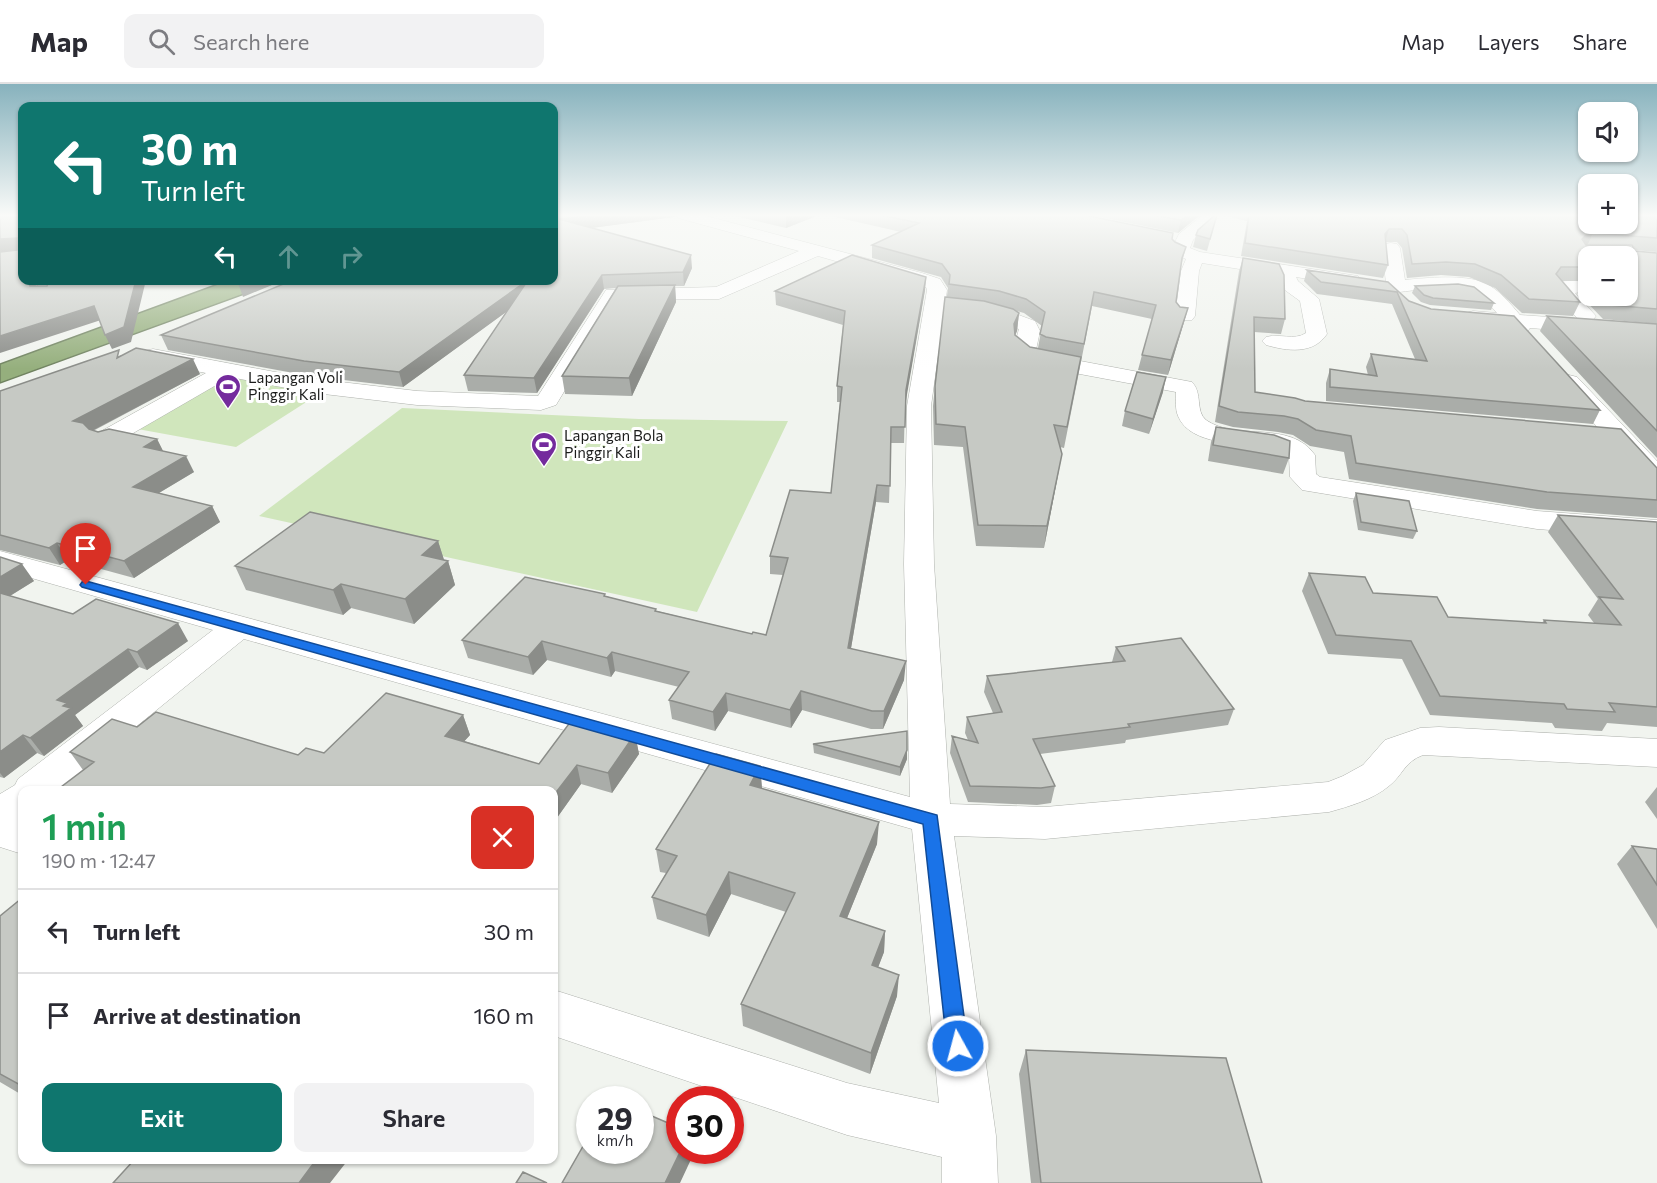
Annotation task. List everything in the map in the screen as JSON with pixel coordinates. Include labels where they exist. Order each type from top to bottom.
[{"type":"street","points":[[166,339],[133,352],[307,385],[417,398],[542,404],[548,400],[613,294],[719,293],[780,266]]},
{"type":"street","points":[[558,1014],[846,1109],[970,1160],[931,819],[919,564],[919,406],[937,290],[933,283],[874,266]]},
{"type":"street","points":[[1185,316],[1192,266]]},
{"type":"street","points":[[1260,266],[1398,291],[1455,282],[1478,287],[1498,301],[1535,345]]},
{"type":"street","points":[[1394,266],[1398,291]]},
{"type":"street","points":[[1273,341],[1302,344],[1312,341],[1317,334],[1309,299],[1289,284],[1285,270]]},
{"type":"street","points":[[1578,287],[1562,287],[1561,289],[1595,326]]},
{"type":"street","points":[[935,305],[1000,316],[1028,325],[1030,331],[1025,343],[1026,353],[1037,359],[1184,387],[1187,390],[1190,417],[1202,429],[1292,446],[1302,455],[1303,477],[1312,484],[1537,520],[1657,529]]},
{"type":"street","points":[[1460,316],[1657,332]]},
{"type":"street","points":[[107,438],[227,370]]},
{"type":"street","points":[[1558,370],[1657,477]]},
{"type":"street","points":[[1584,433],[1618,436]]},
{"type":"street","points":[[0,560],[931,819],[1045,823],[1329,797],[1357,787],[1377,775],[1398,750],[1420,742],[1439,741],[1657,753]]},
{"type":"street","points":[[37,786],[237,627]]},
{"type":"street","points":[[0,816],[18,801]]},
{"type":"street","points":[[0,831],[18,837]]},
{"type":"shaded area","points":[[215,285],[269,285],[0,383],[0,364]]},
{"type":"shaded area","name":"Lapangan Voli Pinggir Kali","points":[[221,376],[322,392],[236,447],[132,428]]},
{"type":"shaded area","name":"Lapangan Bola Pinggir Kali","points":[[402,408],[639,419],[788,421],[697,612],[259,516]]},
{"type":"building","points":[[0,266],[18,266],[18,285],[135,285],[124,327],[105,335],[94,306],[0,336]]},
{"type":"building","points":[[558,266],[686,266],[683,272],[602,275],[534,378],[464,375],[525,285],[558,285]]},
{"type":"building","points":[[828,266],[890,266],[926,277],[906,390],[905,427],[891,427],[890,486],[877,485],[848,648],[906,661],[884,711],[872,711],[801,691],[790,710],[726,693],[713,712],[669,700],[689,672],[612,652],[607,658],[542,641],[528,657],[462,640],[525,577],[605,594],[604,596],[656,609],[655,611],[752,634],[753,632],[766,635],[788,558],[770,556],[790,490],[831,493],[842,387],[837,386],[845,311],[775,291]]},
{"type":"building","points":[[944,266],[1181,266],[1176,302],[1180,307],[1188,308],[1171,360],[1142,355],[1156,305],[1094,292],[1084,344],[1040,334],[1045,312],[1026,299],[999,291],[949,284],[950,275]]},
{"type":"building","points":[[1242,266],[1280,266],[1284,275],[1285,319],[1254,317],[1255,392],[1305,401],[1621,429],[1657,468],[1657,500],[1547,492],[1356,463],[1351,436],[1316,430],[1298,419],[1238,412],[1219,406]]},
{"type":"building","points":[[1480,266],[1578,266],[1561,267],[1556,274],[1578,302],[1529,299],[1501,275]]},
{"type":"building","points":[[1638,266],[1657,266],[1657,309],[1622,306],[1638,306]]},
{"type":"building","points":[[1307,270],[1388,282],[1409,301],[1431,309],[1514,316],[1600,410],[1330,387],[1330,369],[1377,376],[1371,354],[1427,361],[1397,292],[1321,282]]},
{"type":"building","points":[[1458,284],[1474,287],[1494,303],[1433,298],[1424,295],[1415,286]]},
{"type":"building","points":[[281,285],[521,285],[399,372],[304,361],[161,335]]},
{"type":"building","points":[[675,285],[629,378],[562,376],[618,286]]},
{"type":"building","points":[[945,297],[984,301],[1013,309],[1019,313],[1014,324],[1015,335],[1030,347],[1081,357],[1067,427],[1054,425],[1062,454],[1047,526],[978,525],[965,427],[936,424],[935,386]]},
{"type":"building","points":[[1547,316],[1657,324],[1657,431]]},
{"type":"building","points":[[136,348],[193,359],[73,421],[83,423],[89,429],[98,432],[109,429],[157,439],[144,447],[186,456],[133,487],[212,506],[124,561],[57,543],[49,548],[0,535],[0,391],[119,350],[117,358]]},
{"type":"building","points":[[1137,372],[1166,377],[1153,419],[1125,411]]},
{"type":"building","points":[[1216,427],[1274,435],[1290,441],[1289,458],[1213,445]]},
{"type":"building","points":[[1356,493],[1409,501],[1417,531],[1361,522]]},
{"type":"building","points":[[310,512],[438,541],[422,555],[448,561],[405,599],[341,584],[333,590],[235,566]]},
{"type":"building","points":[[1558,515],[1657,522],[1657,707],[1609,703],[1615,712],[1567,709],[1564,704],[1440,696],[1411,641],[1336,635],[1309,573],[1365,577],[1373,593],[1437,597],[1448,617],[1621,625],[1599,597],[1623,599]]},
{"type":"building","points":[[0,557],[22,564],[0,577]]},
{"type":"building","points":[[0,593],[73,614],[96,599],[178,623],[137,652],[128,649],[57,700],[67,703],[63,706],[71,708],[30,738],[23,735],[0,752]]},
{"type":"building","points":[[1181,638],[1234,709],[1128,724],[1130,727],[1033,739],[1055,786],[1041,788],[970,786],[952,736],[978,743],[967,717],[1002,712],[987,676],[1125,661],[1116,647]]},
{"type":"building","points":[[386,693],[463,715],[445,736],[539,764],[574,717],[635,734],[608,773],[577,765],[558,790],[558,786],[62,786],[94,762],[70,752],[112,719],[137,727],[156,712],[298,755],[306,748],[324,753]]},
{"type":"building","points":[[907,731],[907,750],[900,767],[813,744]]},
{"type":"building","points":[[716,754],[760,766],[750,785],[879,822],[840,916],[885,931],[872,965],[899,975],[871,1053],[741,1004],[795,893],[729,872],[706,915],[652,897],[677,856],[656,849]]},
{"type":"building","points":[[1632,846],[1657,849],[1657,885]]},
{"type":"building","points":[[18,901],[18,1084],[0,1074],[0,916]]},
{"type":"building","points":[[1026,1050],[1226,1058],[1262,1183],[1041,1183]]},
{"type":"building","points":[[654,1117],[666,1122],[666,1164],[674,1164],[665,1183],[562,1183],[576,1158],[576,1164],[654,1164]]},
{"type":"building","points":[[130,1164],[313,1164],[299,1183],[113,1183]]},
{"type":"building","points":[[523,1172],[547,1183],[516,1183]]},
{"type":"place","name":"Lapangan Voli Pinggir Kali","points":[[228,410]]},
{"type":"place","name":"Lapangan Bola Pinggir Kali","points":[[544,468]]},
{"type":"route","points":[[86,585],[931,819],[958,1046]]}]
